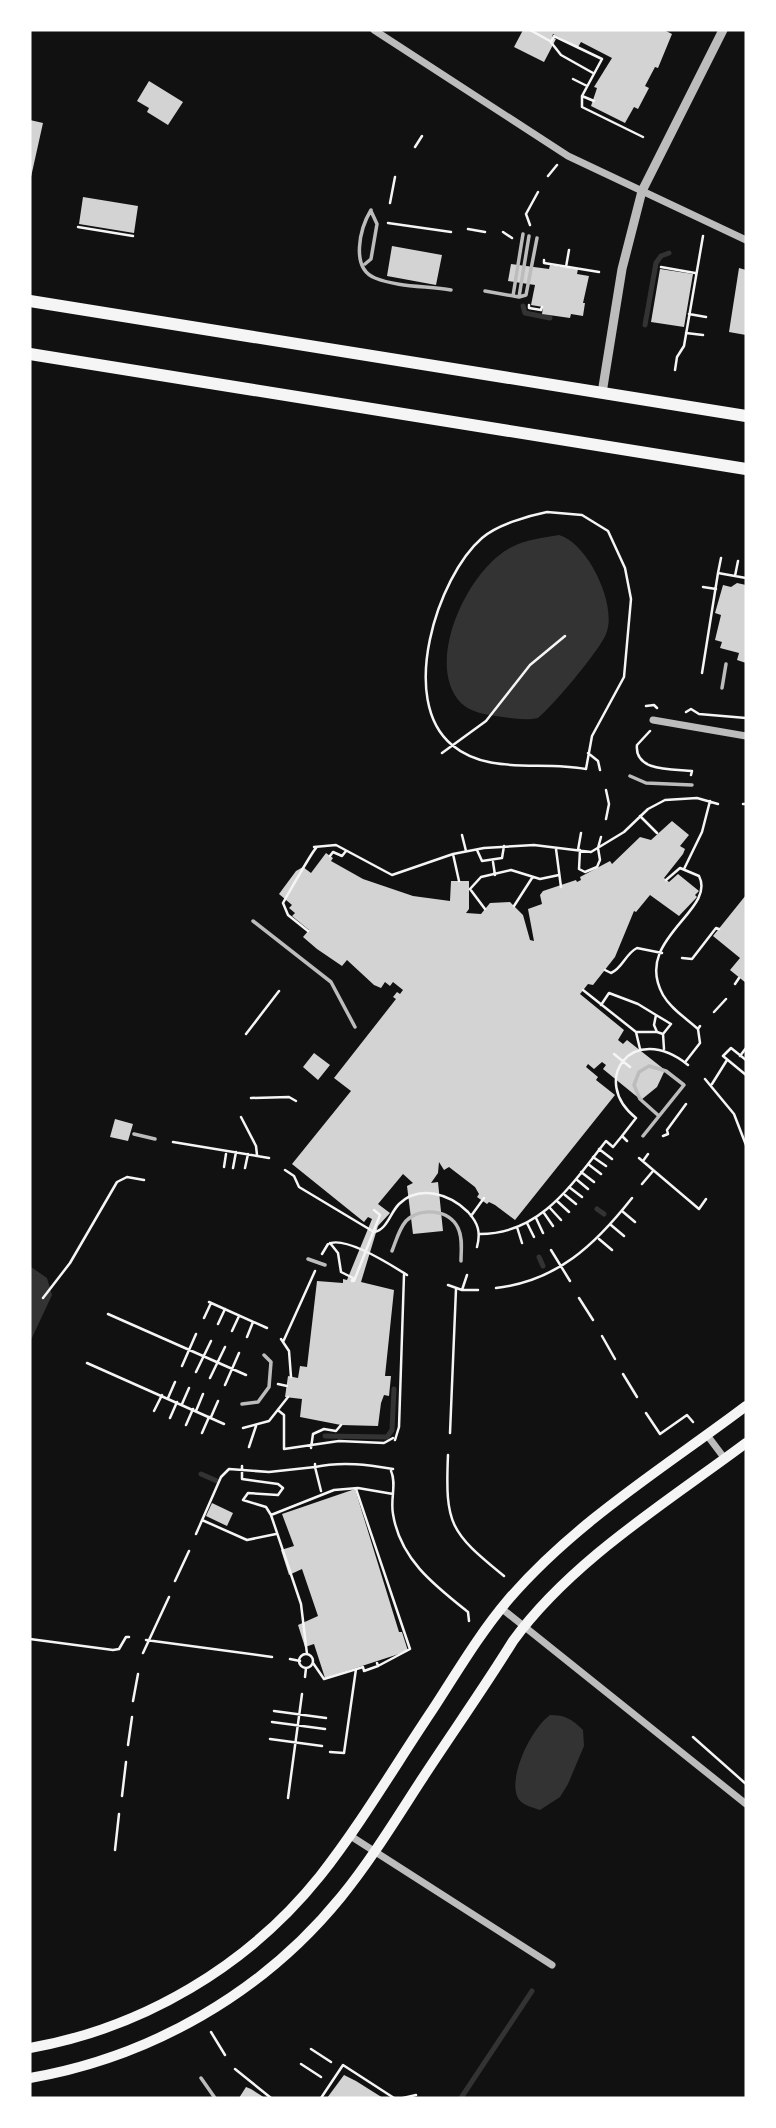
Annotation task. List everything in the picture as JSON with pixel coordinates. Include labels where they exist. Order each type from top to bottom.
[{"type":"highway","points":[[30,301],[746,416]]},
{"type":"highway","points":[[30,354],[746,468]]},
{"type":"main road","points":[[30,2048],[76,2037],[138,2015],[219,1970],[287,1913],[321,1874],[349,1835],[501,1608],[573,1536],[746,1406]]},
{"type":"main road","points":[[30,2078],[127,2052],[216,2008],[265,1972],[307,1935],[342,1896],[374,1851],[524,1626],[584,1566],[746,1443]]},
{"type":"street","points":[[374,30],[554,148],[746,240]]},
{"type":"street","points":[[602,393],[622,270],[642,191],[723,30]]},
{"type":"street","points":[[653,720],[746,736]]},
{"type":"street","points":[[707,1436],[725,1459]]},
{"type":"street","points":[[501,1608],[746,1804]]},
{"type":"street","points":[[349,1835],[552,1965]]},
{"type":"lane","points":[[365,264],[371,259],[377,224],[371,210],[363,223],[358,256],[368,273],[375,278],[452,290]]},
{"type":"lane","points":[[513,296],[523,234]]},
{"type":"lane","points":[[519,297],[529,236]]},
{"type":"lane","points":[[485,291],[519,297],[528,291],[537,238]]},
{"type":"lane","points":[[722,688],[726,664]]},
{"type":"lane","points":[[630,776],[646,783],[692,785]]},
{"type":"lane","points":[[253,921],[331,982],[355,1027]]},
{"type":"lane","points":[[643,1136],[684,1085],[666,1071],[653,1066],[639,1072],[634,1085],[643,1103],[659,1116]]},
{"type":"lane","points":[[134,1134],[155,1139]]},
{"type":"lane","points":[[392,1251],[408,1219],[418,1213],[435,1212],[448,1217],[458,1226],[461,1261]]},
{"type":"lane","points":[[308,1259],[324,1265]]},
{"type":"lane","points":[[242,1404],[258,1402],[269,1387],[271,1362],[264,1356]]},
{"type":"lane","points":[[201,2078],[215,2098]]},
{"type":"path","points":[[530,30],[541,33],[561,55],[594,74]]},
{"type":"path","points":[[551,42],[554,36],[601,59],[583,96],[582,107],[643,137]]},
{"type":"path","points":[[573,79],[587,86]]},
{"type":"path","points":[[583,96],[594,101]]},
{"type":"path","points":[[415,147],[422,136]]},
{"type":"path","points":[[548,176],[556,164]]},
{"type":"path","points":[[390,203],[395,177]]},
{"type":"path","points":[[529,227],[526,211],[538,192]]},
{"type":"path","points":[[386,220],[386,223],[451,232]]},
{"type":"path","points":[[78,227],[133,236]]},
{"type":"path","points":[[468,229],[485,232]]},
{"type":"path","points":[[503,232],[515,240]]},
{"type":"path","points":[[675,370],[686,332],[703,236]]},
{"type":"path","points":[[566,267],[569,250]]},
{"type":"path","points":[[545,253],[544,263],[599,272]]},
{"type":"path","points":[[661,267],[695,273]]},
{"type":"path","points":[[529,305],[529,308],[541,310],[541,307]]},
{"type":"path","points":[[689,314],[706,317]]},
{"type":"path","points":[[686,332],[703,335]]},
{"type":"path","points":[[557,512],[587,516],[608,531],[625,568],[631,599],[624,677],[592,736],[586,769],[535,763],[492,765],[453,746],[436,724],[428,698],[429,637],[448,587],[476,544],[487,534],[537,514],[557,512]]},
{"type":"path","points":[[702,673],[721,558]]},
{"type":"path","points":[[735,576],[738,561]]},
{"type":"path","points":[[719,573],[746,578],[746,571]]},
{"type":"path","points":[[703,587],[716,589]]},
{"type":"path","points":[[711,620],[719,622]]},
{"type":"path","points":[[442,753],[486,721],[530,665],[565,636]]},
{"type":"path","points":[[646,706],[654,705],[657,708]]},
{"type":"path","points":[[685,712],[691,709],[699,714],[746,718]]},
{"type":"path","points":[[650,731],[637,745],[636,753],[641,761],[648,765],[692,771],[691,775]]},
{"type":"path","points":[[588,753],[598,761],[600,770]]},
{"type":"path","points":[[606,790],[609,804],[606,819]]},
{"type":"path","points":[[308,931],[288,915],[283,903],[307,866],[309,854],[315,848],[329,843],[392,875],[453,854],[477,849],[504,846],[556,847],[590,852],[624,832],[639,815],[672,798],[718,804]]},
{"type":"path","points":[[684,869],[699,841],[710,801]]},
{"type":"path","points":[[639,815],[657,833]]},
{"type":"path","points":[[581,834],[579,869],[585,872],[594,870],[600,862],[598,848],[601,837]]},
{"type":"path","points":[[462,835],[466,851]]},
{"type":"path","points":[[477,849],[482,861],[493,862],[502,858],[504,846]]},
{"type":"path","points":[[556,847],[561,887]]},
{"type":"path","points":[[330,856],[333,852],[342,856],[346,851]]},
{"type":"path","points":[[453,854],[459,881]]},
{"type":"path","points":[[493,862],[495,876]]},
{"type":"path","points":[[666,880],[679,868],[684,869],[699,876],[702,893],[660,952],[656,972],[662,994],[699,1027],[700,1043],[685,1062]]},
{"type":"path","points":[[485,909],[472,895],[470,886],[481,877],[513,870],[532,878],[558,875]]},
{"type":"path","points":[[514,906],[532,878]]},
{"type":"path","points":[[682,958],[692,959],[716,928],[719,929]]},
{"type":"path","points":[[605,970],[611,973],[617,970],[636,948],[660,952]]},
{"type":"path","points":[[735,984],[739,978]]},
{"type":"path","points":[[583,990],[636,1032],[663,1034]]},
{"type":"path","points":[[246,1034],[279,991]]},
{"type":"path","points":[[601,1005],[609,993],[638,1004],[671,1024],[663,1034],[664,1049]]},
{"type":"path","points":[[714,1012],[726,999]]},
{"type":"path","points":[[656,1015],[653,1025],[657,1032]]},
{"type":"path","points":[[636,1032],[640,1049]]},
{"type":"path","points":[[746,1060],[731,1048],[723,1056],[746,1075]]},
{"type":"path","points":[[740,1056],[746,1048]]},
{"type":"path","points":[[614,1054],[633,1069]]},
{"type":"path","points":[[712,1084],[727,1060]]},
{"type":"path","points":[[705,1079],[712,1084],[734,1114],[746,1145]]},
{"type":"path","points":[[251,1098],[286,1096],[296,1101]]},
{"type":"path","points":[[663,1136],[668,1134],[667,1130],[686,1104]]},
{"type":"path","points":[[241,1117],[256,1146],[257,1154]]},
{"type":"path","points":[[480,1234],[517,1227],[544,1213],[564,1194],[606,1141],[614,1147],[622,1136],[627,1140]]},
{"type":"path","points":[[173,1142],[269,1158]]},
{"type":"path","points":[[600,1149],[612,1159]]},
{"type":"path","points":[[233,1168],[236,1152]]},
{"type":"path","points":[[224,1167],[226,1154]]},
{"type":"path","points":[[245,1168],[248,1154]]},
{"type":"path","points":[[643,1161],[648,1154]]},
{"type":"path","points":[[593,1157],[606,1167]]},
{"type":"path","points":[[639,1158],[699,1209],[706,1199]]},
{"type":"path","points":[[588,1164],[601,1174]]},
{"type":"path","points":[[285,1170],[294,1175],[299,1186],[376,1233],[382,1229],[400,1203],[423,1193],[452,1200],[471,1216],[480,1234],[477,1247]]},
{"type":"path","points":[[642,1184],[653,1170]]},
{"type":"path","points":[[581,1172],[594,1182]]},
{"type":"path","points":[[43,1298],[70,1263],[117,1182],[127,1177],[144,1180]]},
{"type":"path","points":[[576,1179],[588,1189]]},
{"type":"path","points":[[422,1184],[423,1193]]},
{"type":"path","points":[[569,1187],[582,1197]]},
{"type":"path","points":[[564,1194],[576,1204]]},
{"type":"path","points":[[471,1216],[484,1198]]},
{"type":"path","points":[[496,1289],[537,1279],[562,1267],[598,1238],[632,1198]]},
{"type":"path","points":[[557,1201],[569,1212]]},
{"type":"path","points":[[550,1208],[561,1220]]},
{"type":"path","points":[[330,1242],[338,1253],[341,1272],[353,1278],[353,1281],[380,1215],[374,1210]]},
{"type":"path","points":[[622,1211],[635,1222]]},
{"type":"path","points":[[544,1213],[553,1226]]},
{"type":"path","points":[[536,1218],[543,1233]]},
{"type":"path","points":[[527,1223],[534,1237]]},
{"type":"path","points":[[611,1225],[624,1236]]},
{"type":"path","points":[[517,1227],[522,1243]]},
{"type":"path","points":[[598,1238],[612,1250]]},
{"type":"path","points":[[279,1411],[284,1415],[284,1449],[339,1441],[384,1443],[394,1439],[399,1427],[405,1275],[398,1267],[341,1241],[330,1242]]},
{"type":"path","points":[[322,1255],[330,1242]]},
{"type":"path","points":[[551,1250],[570,1281]]},
{"type":"path","points":[[291,1377],[290,1357],[282,1340],[315,1270]]},
{"type":"path","points":[[462,1290],[467,1275]]},
{"type":"path","points":[[448,1285],[462,1290],[478,1290]]},
{"type":"path","points":[[450,1433],[456,1289]]},
{"type":"path","points":[[579,1298],[593,1320]]},
{"type":"path","points":[[204,1318],[210,1303],[267,1328]]},
{"type":"path","points":[[218,1324],[225,1309]]},
{"type":"path","points":[[108,1314],[246,1376]]},
{"type":"path","points":[[232,1331],[239,1316]]},
{"type":"path","points":[[247,1337],[253,1322]]},
{"type":"path","points":[[182,1366],[197,1334]]},
{"type":"path","points":[[602,1336],[615,1359]]},
{"type":"path","points":[[196,1372],[211,1340]]},
{"type":"path","points":[[210,1378],[225,1347]]},
{"type":"path","points":[[225,1385],[239,1353]]},
{"type":"path","points":[[87,1363],[224,1424]]},
{"type":"path","points":[[624,1374],[637,1397]]},
{"type":"path","points":[[168,1398],[175,1382]]},
{"type":"path","points":[[278,1384],[286,1386]]},
{"type":"path","points":[[182,1405],[189,1388]]},
{"type":"path","points":[[186,1425],[203,1394]]},
{"type":"path","points":[[155,1411],[162,1395]]},
{"type":"path","points":[[243,1428],[269,1420],[288,1397]]},
{"type":"path","points":[[202,1433],[218,1401]]},
{"type":"path","points":[[170,1418],[177,1402]]},
{"type":"path","points":[[646,1413],[660,1434],[687,1415],[693,1422]]},
{"type":"path","points":[[311,1446],[313,1433],[324,1429],[335,1431],[341,1425]]},
{"type":"path","points":[[249,1447],[256,1426]]},
{"type":"path","points":[[448,1455],[448,1508],[453,1525],[467,1545],[504,1576]]},
{"type":"path","points":[[196,1534],[224,1473],[242,1467],[269,1472],[357,1463],[382,1465],[392,1470],[395,1524],[409,1556],[430,1582],[468,1612],[469,1621]]},
{"type":"path","points":[[315,1466],[322,1492]]},
{"type":"path","points":[[242,1467],[242,1479],[282,1486],[278,1495],[247,1493],[244,1502],[266,1507],[271,1515],[301,1604],[307,1654],[324,1679],[363,1667],[365,1671],[407,1653],[410,1649],[356,1489]]},
{"type":"path","points":[[440,1475],[447,1476]]},
{"type":"path","points":[[271,1515],[313,1499],[322,1492],[356,1489],[393,1494]]},
{"type":"path","points":[[202,1520],[247,1540],[276,1534]]},
{"type":"path","points":[[175,1581],[189,1550]]},
{"type":"path","points":[[143,1653],[169,1597]]},
{"type":"path","points":[[30,1639],[113,1650],[119,1649],[126,1637],[129,1637]]},
{"type":"path","points":[[147,1640],[272,1657]]},
{"type":"path","points":[[300,1661],[307,1654]]},
{"type":"path","points":[[290,1659],[300,1661],[306,1668],[305,1677]]},
{"type":"path","points":[[306,1668],[313,1663]]},
{"type":"path","points":[[330,1752],[344,1754],[356,1669]]},
{"type":"path","points":[[134,1701],[138,1674]]},
{"type":"path","points":[[288,1798],[302,1695]]},
{"type":"path","points":[[274,1711],[326,1718]]},
{"type":"path","points":[[128,1745],[132,1717]]},
{"type":"path","points":[[272,1722],[325,1729]]},
{"type":"path","points":[[693,1737],[746,1784]]},
{"type":"path","points":[[270,1739],[322,1746]]},
{"type":"path","points":[[122,1796],[126,1762]]},
{"type":"path","points":[[115,1850],[119,1814]]},
{"type":"path","points":[[211,2032],[225,2055]]},
{"type":"path","points":[[311,2049],[331,2062]]},
{"type":"path","points":[[301,2064],[321,2077]]},
{"type":"path","points":[[321,2098],[343,2064],[394,2098]]},
{"type":"path","points":[[235,2069],[261,2093],[271,2098]]},
{"type":"path","points":[[336,2077],[341,2080]]},
{"type":"path","points":[[403,2098],[416,2095]]},
{"type":"shaded area","points":[[559,535],[570,540],[580,550],[598,577],[608,608],[609,622],[602,642],[575,678],[538,718],[506,718],[469,709],[461,703],[450,686],[447,665],[449,642],[467,595],[480,575],[496,558],[512,547],[529,540]]},
{"type":"shaded area","points":[[31,1267],[47,1278],[52,1295],[30,1342]]},
{"type":"shaded area","points":[[550,1715],[572,1720],[579,1726],[583,1730],[584,1746],[560,1797],[540,1810],[521,1802],[515,1787],[516,1776],[524,1752],[536,1730]]},
{"type":"building","points":[[523,30],[664,30],[672,34],[658,68],[655,67],[645,86],[649,88],[638,109],[634,107],[625,123],[591,106],[597,88],[594,87],[612,58],[581,42],[578,47],[553,34],[552,37],[556,39],[544,62],[514,47]]},
{"type":"building","points":[[149,81],[183,102],[168,125],[147,112],[149,108],[137,101]]},
{"type":"building","points":[[30,120],[43,123],[31,177],[30,177]]},
{"type":"building","points":[[83,197],[138,206],[134,233],[79,224]]},
{"type":"building","points":[[392,246],[442,255],[436,285],[387,276]]},
{"type":"building","points":[[511,264],[549,269],[550,265],[578,269],[577,274],[589,276],[583,316],[571,314],[570,318],[542,314],[543,307],[531,305],[535,285],[508,281]]},
{"type":"building","points":[[739,268],[746,270],[746,335],[729,332]]},
{"type":"building","points":[[660,269],[693,274],[684,327],[651,322]]},
{"type":"building","points":[[737,583],[746,585],[746,663],[737,660],[739,653],[720,648],[722,642],[715,640],[721,615],[715,613],[723,585],[731,587]]},
{"type":"building","points":[[672,821],[689,835],[680,846],[685,849],[683,854],[664,878],[669,882],[678,874],[699,891],[695,895],[697,897],[679,916],[650,895],[636,912],[634,911],[615,957],[593,985],[588,984],[580,994],[624,1030],[618,1040],[623,1044],[627,1040],[665,1070],[657,1087],[641,1100],[603,1069],[606,1065],[602,1062],[594,1069],[588,1064],[586,1067],[598,1077],[596,1080],[615,1095],[515,1220],[495,1205],[489,1202],[487,1204],[477,1197],[479,1194],[475,1187],[449,1167],[444,1170],[439,1162],[438,1173],[431,1183],[438,1182],[443,1231],[413,1234],[407,1186],[413,1183],[403,1174],[378,1204],[390,1213],[378,1226],[361,1282],[394,1290],[385,1376],[391,1376],[389,1396],[384,1395],[381,1403],[378,1426],[341,1425],[300,1417],[302,1399],[285,1397],[288,1376],[298,1378],[300,1366],[307,1367],[317,1281],[343,1283],[343,1279],[347,1280],[372,1219],[368,1217],[364,1222],[292,1164],[351,1091],[334,1078],[396,999],[393,997],[403,990],[393,982],[390,986],[385,982],[381,988],[374,985],[347,960],[342,966],[317,949],[303,937],[309,930],[292,916],[295,913],[289,908],[292,905],[279,894],[296,871],[303,867],[311,873],[326,853],[333,858],[331,861],[363,879],[413,896],[450,901],[451,881],[469,881],[469,909],[466,913],[481,914],[490,903],[510,902],[523,915],[530,940],[534,941],[528,909],[542,904],[540,895],[543,891],[576,880],[577,882],[581,880],[580,877],[610,861],[612,864],[640,837],[651,840]]},
{"type":"building","points":[[746,895],[746,983],[730,970],[740,958],[713,936]]},
{"type":"building","points":[[314,1053],[330,1065],[318,1080],[303,1067]]},
{"type":"building","points":[[115,1119],[133,1124],[128,1141],[110,1137]]},
{"type":"building","points":[[355,1489],[399,1632],[402,1632],[408,1651],[325,1678],[314,1644],[305,1647],[298,1625],[318,1616],[302,1569],[289,1575],[281,1550],[294,1546],[282,1514]]},
{"type":"building","points":[[212,1503],[233,1513],[227,1526],[206,1516]]},
{"type":"building","points":[[344,2075],[356,2081],[383,2098],[327,2098]]},
{"type":"building","points":[[246,2087],[251,2089],[265,2098],[239,2098]]},
{"type":"waterway","points":[[645,325],[656,263],[661,256],[669,253]]},
{"type":"waterway","points":[[523,306],[525,313],[550,318]]},
{"type":"waterway","points":[[597,1209],[604,1214]]},
{"type":"waterway","points":[[539,1257],[543,1266]]},
{"type":"waterway","points":[[325,1436],[387,1437],[392,1430],[394,1389]]},
{"type":"waterway","points":[[201,1474],[217,1481]]},
{"type":"waterway","points":[[461,2098],[532,1991]]}]
